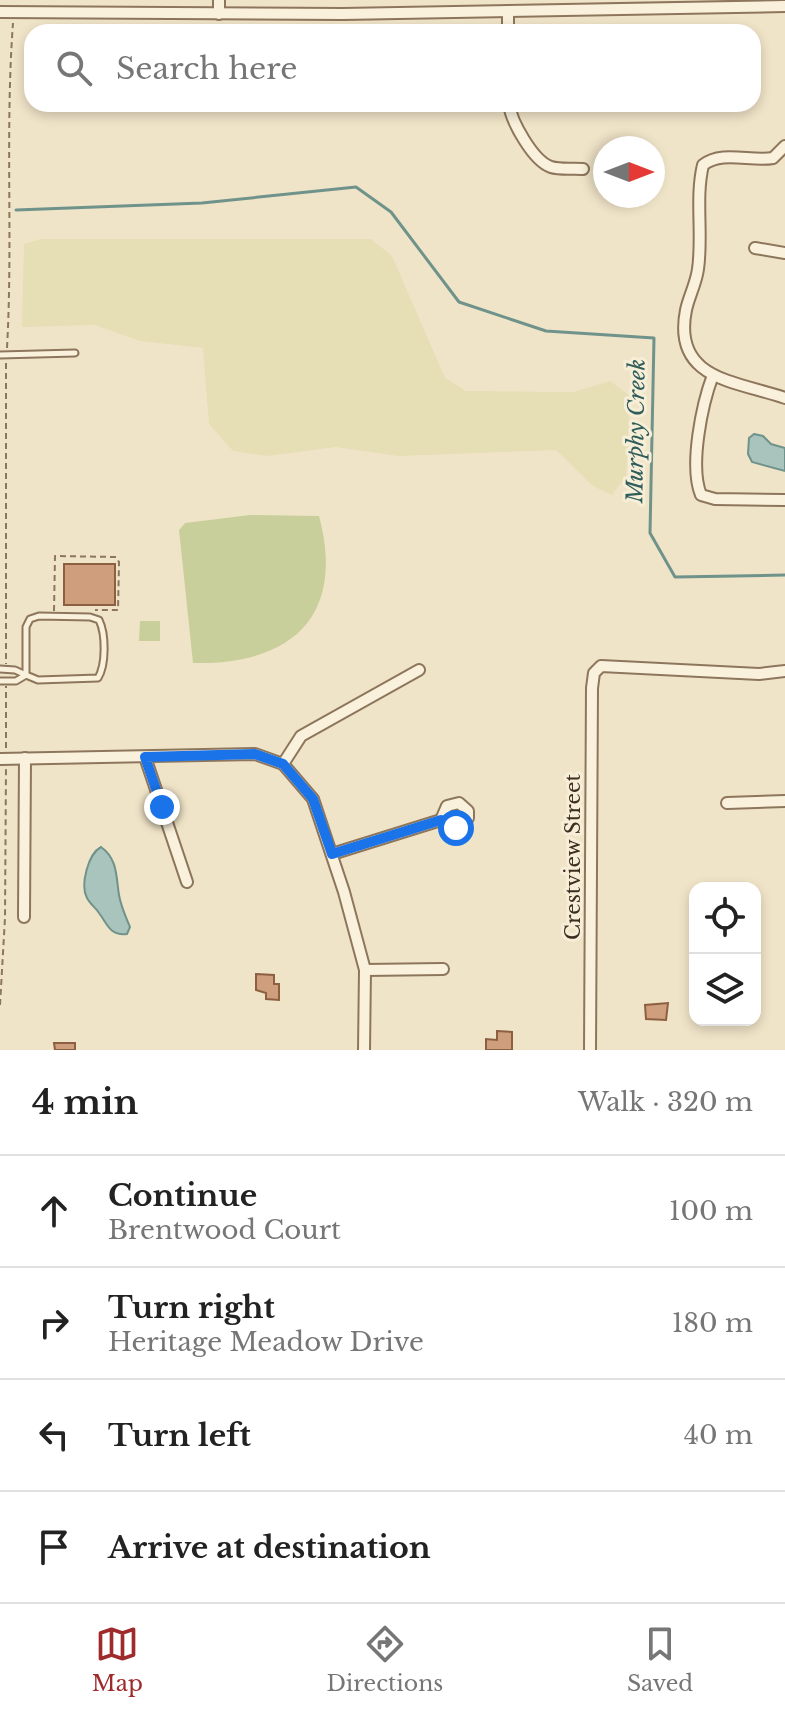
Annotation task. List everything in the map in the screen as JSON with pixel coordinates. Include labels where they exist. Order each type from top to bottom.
[{"type":"street","points":[[219,0],[219,14]]},
{"type":"street","points":[[0,12],[363,14],[508,11],[532,5],[785,6]]},
{"type":"street","points":[[508,11],[508,24]]},
{"type":"street","points":[[510,112],[539,159],[551,167],[583,169]]},
{"type":"street","points":[[785,146],[773,158],[720,158],[703,165],[698,266],[686,308],[684,339],[687,353],[696,364],[713,375],[785,398]]},
{"type":"street","points":[[755,248],[785,253]]},
{"type":"street","points":[[713,375],[699,415],[698,477],[701,495],[715,499],[785,500]]},
{"type":"street","name":"Crestview Street","points":[[590,1050],[594,673],[601,666],[745,674],[785,671]]},
{"type":"street","points":[[283,764],[301,736],[419,670]]},
{"type":"street","points":[[3,759],[255,754],[283,764],[313,799],[365,970],[364,1050]]},
{"type":"street","points":[[145,757],[187,882]]},
{"type":"street","points":[[24,917],[25,758]]},
{"type":"street","points":[[727,803],[785,801]]},
{"type":"street","points":[[332,854],[441,820]]},
{"type":"street","points":[[365,970],[443,969]]},
{"type":"lane","points":[[3,355],[75,353]]},
{"type":"lane","points":[[3,670],[15,670],[26,675],[38,680],[90,680],[101,675],[103,631],[99,620],[54,613],[34,616],[28,622],[26,675]]},
{"type":"lane","points":[[3,681],[16,681],[26,675]]},
{"type":"path","points":[[3,670],[3,355],[10,287],[10,65],[14,12]]},
{"type":"path","points":[[63,610],[54,613],[55,556],[114,556],[118,559],[118,610],[87,610]]},
{"type":"path","points":[[73,556],[73,564]]},
{"type":"path","points":[[54,584],[64,584]]},
{"type":"path","points":[[0,1005],[5,918],[3,681]]},
{"type":"shaded area","points":[[42,239],[371,239],[392,256],[445,378],[466,391],[574,392],[610,381],[630,396],[626,476],[612,495],[593,486],[556,450],[398,456],[336,447],[267,456],[233,451],[209,424],[203,348],[140,341],[95,325],[22,327],[24,244]]},
{"type":"green space","points":[[250,515],[319,516],[325,551],[324,582],[317,607],[303,628],[283,644],[258,655],[193,663],[179,530],[185,523]]},
{"type":"green space","points":[[140,621],[160,621],[160,641],[139,641]]},
{"type":"water","points":[[754,434],[785,448],[785,471],[752,462],[748,454],[749,438]]},
{"type":"water","points":[[101,847],[111,857],[115,869],[120,899],[130,927],[127,934],[110,929],[85,892],[89,863]]},
{"type":"building","points":[[64,564],[115,564],[115,605],[64,605]]},
{"type":"building","points":[[256,974],[274,975],[274,984],[279,984],[279,1000],[266,999],[266,993],[256,990]]},
{"type":"building","points":[[668,1003],[666,1020],[646,1019],[645,1005]]},
{"type":"building","points":[[497,1031],[512,1032],[512,1050],[486,1050],[486,1039],[497,1040]]},
{"type":"building","points":[[54,1043],[75,1043],[75,1050],[55,1050]]},
{"type":"waterway","name":"Murphy Creek","points":[[16,210],[202,203],[356,187],[391,212],[459,302],[546,331],[654,338],[650,533],[675,577],[785,575]]},
{"type":"route","points":[[162,807],[145,757],[255,754],[283,764],[313,799],[332,854],[441,820],[456,828]]}]
